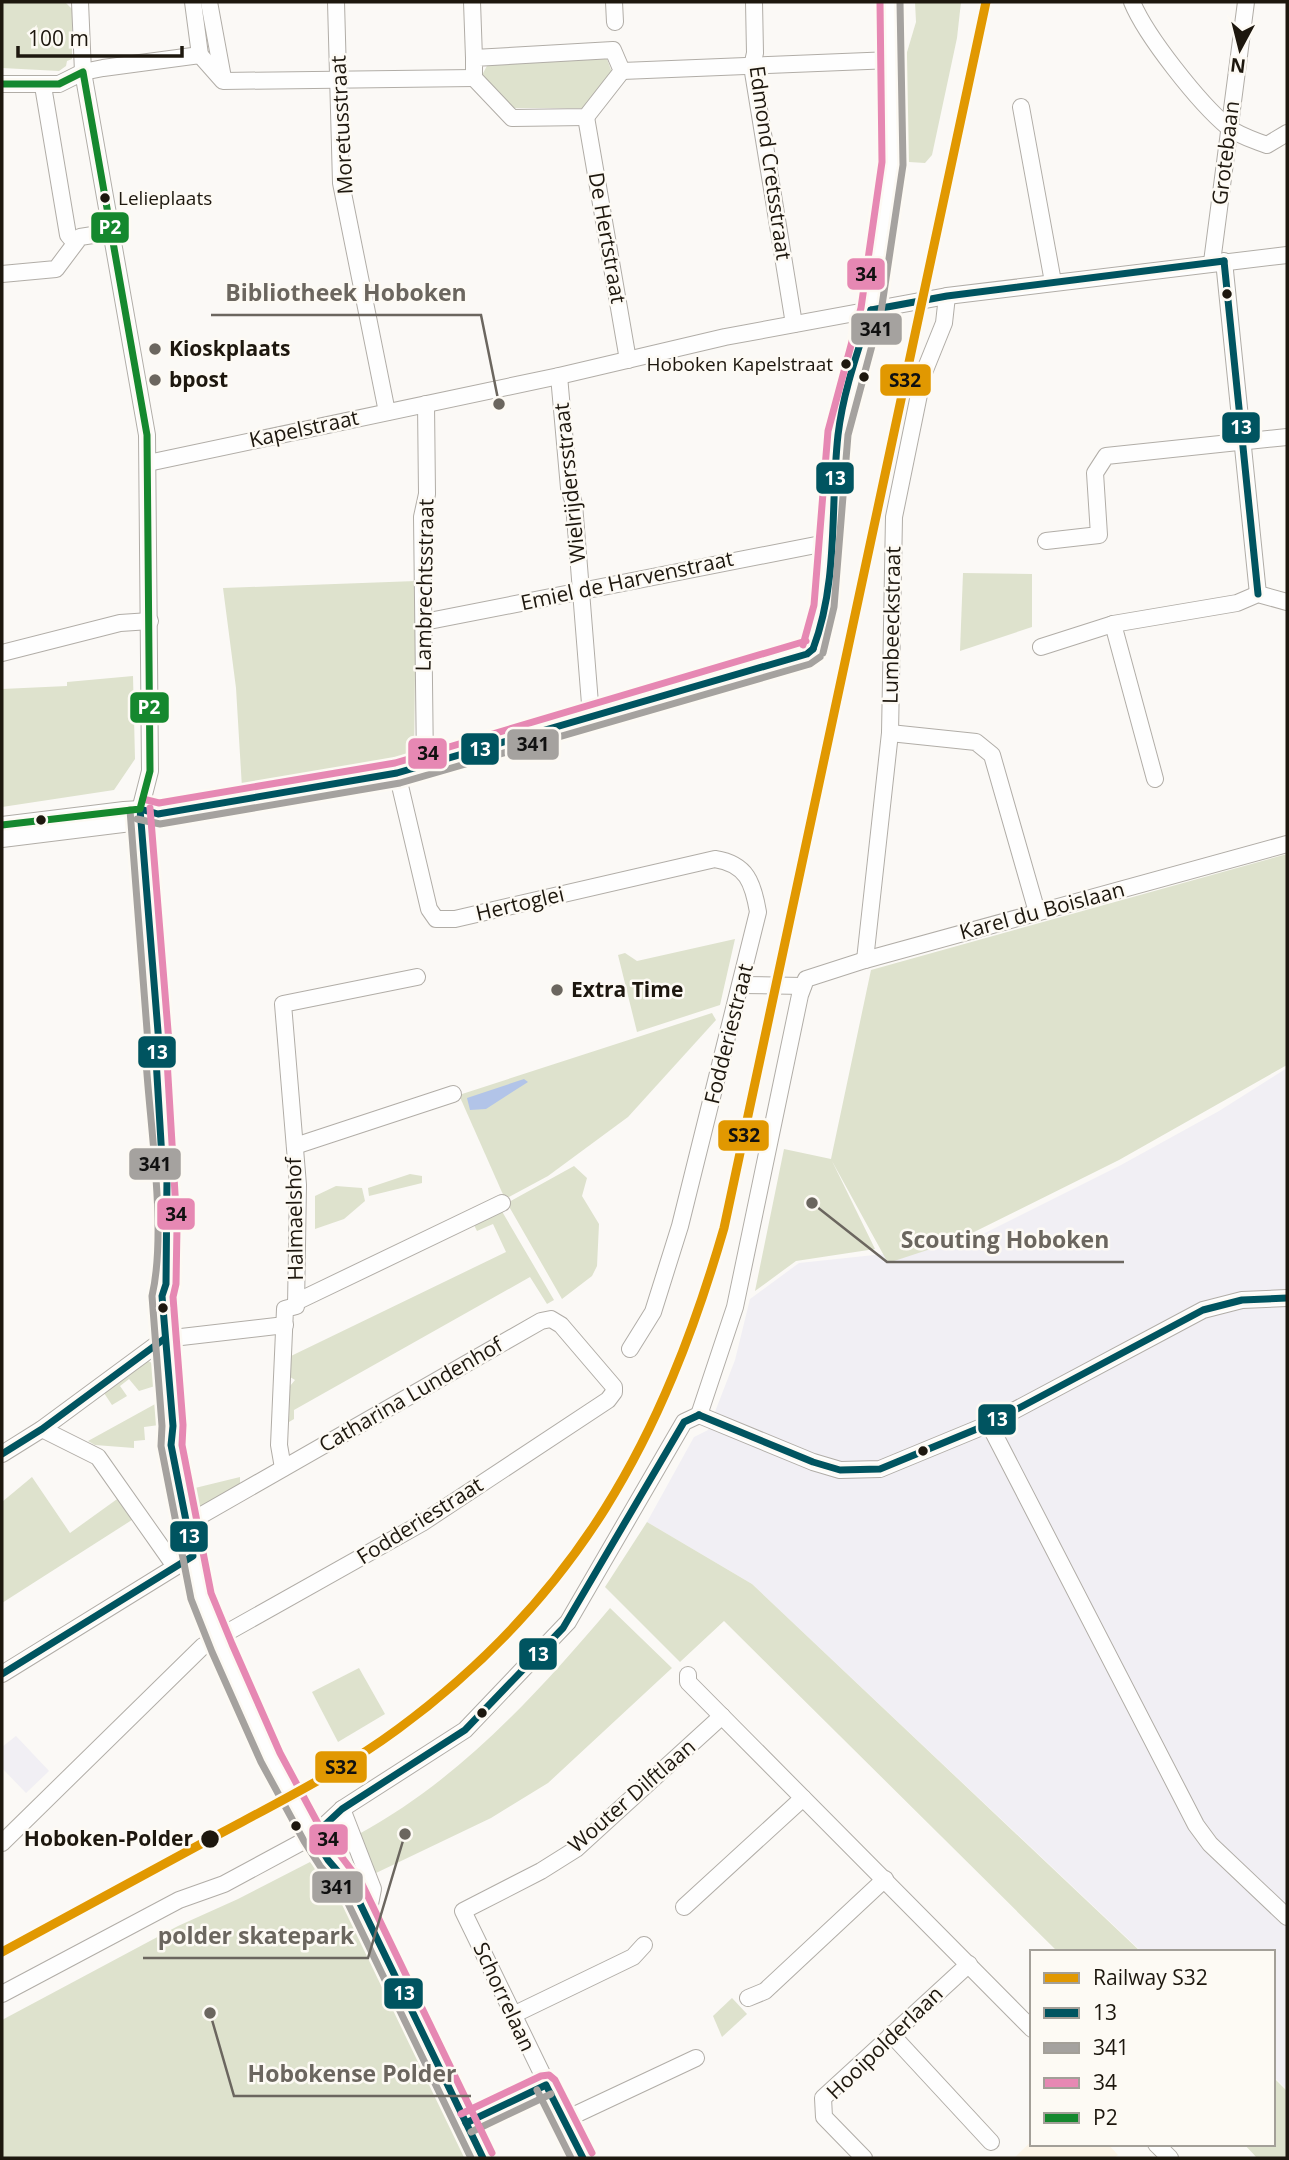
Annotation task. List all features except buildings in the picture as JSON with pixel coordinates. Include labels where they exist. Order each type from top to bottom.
[{"type":"street","points":[[2,839],[125,825],[138,818],[150,771],[148,463],[145,418],[83,72],[80,2]]},
{"type":"street","points":[[193,2],[200,55],[223,81],[474,78]]},
{"type":"street","points":[[209,2],[223,81]]},
{"type":"street","name":"Moretusstraat","points":[[336,2],[341,183],[387,412]]},
{"type":"street","points":[[472,2],[474,78],[512,118],[586,117],[622,71],[892,60]]},
{"type":"street","points":[[614,2],[615,22]]},
{"type":"street","name":"Edmond Cretsstraat","points":[[754,2],[755,52],[752,66],[794,324]]},
{"type":"street","points":[[2,825],[140,809],[158,814],[397,773],[807,654],[813,649],[824,606],[838,433],[871,310],[893,163],[890,2]]},
{"type":"street","points":[[1132,2],[1147,29],[1206,107],[1230,129],[1268,145],[1287,133]]},
{"type":"street","name":"Grotebaan","points":[[1246,2],[1230,129],[1218,262],[1242,442],[1258,594]]},
{"type":"street","points":[[474,58],[614,50],[622,71]]},
{"type":"street","points":[[2,84],[59,84],[83,72],[200,55]]},
{"type":"street","points":[[43,86],[68,235],[74,242]]},
{"type":"street","points":[[1021,107],[1053,282]]},
{"type":"street","name":"De Hertstraat","points":[[586,117],[628,360]]},
{"type":"street","points":[[2,274],[56,269],[80,237],[111,225]]},
{"type":"street","name":"Kapelstraat","points":[[148,463],[794,324],[947,296],[1287,255]]},
{"type":"street","name":"Lumbeeckstraat","points":[[865,960],[890,733],[894,517],[923,375],[944,323],[947,296]]},
{"type":"street","name":"Wielrijdersstraat","points":[[559,376],[591,716]]},
{"type":"street","name":"Lambrechtsstraat","points":[[425,765],[422,517],[427,494],[426,404]]},
{"type":"street","points":[[1046,541],[1099,535],[1095,473],[1106,456],[1287,437]]},
{"type":"street","name":"Emiel de Harvenstraat","points":[[424,622],[581,590],[687,572],[708,564],[831,542]]},
{"type":"street","points":[[1041,647],[1113,624],[1237,603],[1258,594],[1287,602]]},
{"type":"street","points":[[2,653],[120,623],[150,621]]},
{"type":"street","points":[[1113,624],[1155,779]]},
{"type":"street","points":[[890,733],[976,742],[992,755],[1037,912]]},
{"type":"street","name":"Hertoglei","points":[[397,773],[429,909],[436,919],[455,919],[715,859],[734,864],[748,875]]},
{"type":"street","points":[[140,809],[159,1044],[156,1059],[162,1159],[167,1177],[166,1283],[162,1296],[163,1339],[173,1426],[171,1445],[201,1596],[271,1758],[328,1860],[354,1889],[483,2158]]},
{"type":"street","name":"Karel du Boislaan","points":[[803,986],[812,975],[1287,844]]},
{"type":"street","name":"Fodderiestraat","points":[[630,1349],[653,1312],[668,1267],[742,985],[758,912],[748,875]]},
{"type":"street","name":"Halmaelshof","points":[[283,1468],[279,1445],[285,1309],[296,1306],[298,1185],[283,1004],[417,977]]},
{"type":"street","points":[[2,1994],[178,1900],[224,1884],[313,1836],[342,1809],[466,1730],[527,1669],[568,1622],[684,1422],[699,1415],[736,1307],[803,986],[742,985]]},
{"type":"street","points":[[295,1146],[453,1094]]},
{"type":"street","points":[[296,1303],[502,1203]]},
{"type":"street","points":[[699,1415],[813,1462],[840,1470],[857,1471],[901,1462],[989,1424],[1203,1310],[1242,1300],[1287,1298]]},
{"type":"street","name":"Catharina Lundenhof","points":[[186,1524],[546,1319],[561,1325],[611,1381],[614,1392]]},
{"type":"street","points":[[2,1454],[43,1429],[163,1339],[285,1325]]},
{"type":"street","name":"Fodderiestraat","points":[[2,1843],[203,1646],[422,1523],[608,1400],[614,1392]]},
{"type":"street","points":[[989,1424],[1196,1825],[1210,1844],[1287,1917]]},
{"type":"street","points":[[43,1429],[98,1457],[174,1565]]},
{"type":"street","points":[[2,1674],[174,1565],[193,1556]]},
{"type":"street","points":[[688,1675],[688,1682],[1030,2027]]},
{"type":"street","name":"Wouter Dilftlaan","points":[[463,1911],[541,1871],[576,1849],[722,1716]]},
{"type":"street","points":[[684,1907],[803,1798]]},
{"type":"street","points":[[342,1809],[373,1889],[367,1919]]},
{"type":"street","points":[[748,1998],[765,1991],[885,1879]]},
{"type":"street","name":"Schorrelaan","points":[[463,1911],[583,2158]]},
{"type":"street","points":[[513,2015],[633,1957],[644,1945]]},
{"type":"street","name":"Hooipolderlaan","points":[[864,2158],[824,2117],[823,2098],[969,1964]]},
{"type":"street","points":[[891,2034],[991,2142]]},
{"type":"street","points":[[564,2120],[696,2059]]},
{"type":"street","points":[[466,2123],[546,2085]]},
{"type":"shaded area","points":[[1287,1068],[1287,2090],[1275,2078],[1275,1950],[1140,1950],[752,1584],[647,1522],[694,1437],[708,1430],[735,1360],[750,1299],[799,1263],[959,1246],[1121,1165],[1219,1111]]},
{"type":"shaded area","points":[[16,1736],[49,1771],[26,1793],[2,1768],[2,1747]]},
{"type":"shaded area","points":[[1030,2143],[1030,2146],[1110,2146],[1118,2155],[1114,2158],[1014,2158]]},
{"type":"green space","points":[[2,2],[65,2],[72,9],[72,59],[67,61],[66,66],[59,71],[2,68]]},
{"type":"green space","points":[[915,2],[961,2],[957,38],[932,155],[925,163],[909,162],[901,152],[899,79],[916,22]]},
{"type":"green space","points":[[600,57],[607,59],[613,75],[586,108],[508,108],[481,77],[489,62]]},
{"type":"green space","points":[[963,573],[1032,574],[1032,627],[960,651]]},
{"type":"green space","points":[[416,581],[414,762],[242,788],[236,688],[223,588]]},
{"type":"green space","points":[[133,676],[135,759],[114,790],[2,807],[2,689],[67,686],[67,682]]},
{"type":"green space","points":[[1287,854],[1287,1065],[1119,1160],[958,1240],[888,1263],[832,1161],[875,1249],[796,1261],[755,1291],[784,1149],[831,1159],[871,970]]},
{"type":"green space","points":[[735,939],[720,1005],[637,1032],[618,955],[625,953],[637,961]]},
{"type":"green space","points":[[712,1013],[716,1020],[628,1117],[548,1176],[505,1199],[459,1095]]},
{"type":"green space","points":[[574,1166],[587,1178],[582,1196],[599,1224],[597,1266],[592,1276],[562,1299],[507,1203]]},
{"type":"green space","points":[[410,1174],[422,1176],[422,1183],[369,1196],[368,1188]]},
{"type":"green space","points":[[336,1186],[362,1188],[365,1201],[344,1219],[315,1229],[315,1196]]},
{"type":"green space","points":[[500,1208],[554,1300],[547,1304],[530,1277],[294,1410],[294,1419],[289,1422],[290,1386],[295,1380],[290,1377],[291,1356],[506,1252],[493,1224],[477,1231],[472,1221]]},
{"type":"green space","points":[[148,1361],[152,1363],[155,1386],[139,1391],[129,1379],[120,1386],[127,1396],[112,1405],[104,1393]]},
{"type":"green space","points":[[157,1403],[159,1425],[144,1427],[145,1440],[134,1441],[134,1448],[95,1445],[88,1441]]},
{"type":"green space","points":[[32,1477],[70,1533],[120,1497],[135,1518],[2,1603],[2,1502]]},
{"type":"green space","points":[[240,1477],[240,1487],[198,1510],[195,1488]]},
{"type":"green space","points":[[647,1522],[752,1584],[1139,1950],[1056,1950],[724,1621],[680,1662],[605,1587]]},
{"type":"green space","points":[[610,1608],[672,1668],[548,1783],[491,1818],[376,1873],[359,1834],[431,1788],[464,1761],[525,1703]]},
{"type":"green space","points":[[359,1668],[385,1714],[338,1742],[312,1692]]},
{"type":"green space","points":[[310,1862],[347,1897],[476,2158],[2,2158],[2,2020],[178,1926]]},
{"type":"green space","points":[[732,1998],[747,2014],[722,2037],[713,2016]]},
{"type":"green space","points":[[1275,2079],[1287,2091],[1287,2158],[1257,2158],[1246,2146],[1275,2146]]},
{"type":"water","points":[[524,1079],[528,1082],[486,1109],[470,1110],[467,1098]]},
{"type":"rail line","name":"S32","points":[[2,1952],[313,1784],[398,1729],[461,1678],[516,1624],[564,1568],[606,1508],[642,1444],[673,1377],[700,1305],[724,1228],[986,2]]},
{"type":"transit line","name":"34","points":[[803,645],[814,605],[828,431],[861,308],[882,162],[880,2]]},
{"type":"transit line","name":"341","points":[[823,653],[834,607],[848,435],[881,312],[903,165],[900,2]]},
{"type":"transit line","name":"P2","points":[[2,84],[59,84],[83,72],[147,435],[150,771],[140,809],[2,825]]},
{"type":"transit line","name":"13","points":[[1224,261],[1258,594]]},
{"type":"transit line","name":"13","points":[[871,310],[947,296],[1224,261]]},
{"type":"transit line","name":"13","points":[[813,649],[827,597],[840,419],[871,310]]},
{"type":"transit line","name":"34","points":[[143,799],[159,803],[395,763],[806,641]]},
{"type":"transit line","name":"13","points":[[140,809],[158,814],[397,773],[807,654],[813,649]]},
{"type":"transit line","name":"341","points":[[137,819],[160,824],[400,783],[810,664],[820,657]]},
{"type":"transit line","name":"34","points":[[150,808],[169,1043],[167,1060],[177,1227],[176,1284],[173,1297],[183,1425],[182,1445],[211,1593],[280,1753],[322,1831],[362,1884],[492,2153]]},
{"type":"transit line","name":"13","points":[[2,1674],[193,1556],[171,1445],[173,1426],[162,1296],[166,1284],[167,1177],[162,1159],[156,1059],[159,1044],[140,809]]},
{"type":"transit line","name":"341","points":[[130,810],[158,1211],[158,1242],[152,1296],[162,1426],[161,1446],[191,1599],[261,1762],[304,1841],[344,1895],[471,2158]]},
{"type":"transit line","name":"13","points":[[699,1415],[813,1462],[840,1470],[880,1469],[989,1424],[1203,1310],[1242,1300],[1287,1298]]},
{"type":"transit line","name":"13","points":[[2,1454],[42,1429],[164,1339]]},
{"type":"transit line","name":"13","points":[[313,1836],[342,1809],[465,1730],[563,1628],[684,1422],[699,1415]]},
{"type":"transit line","name":"13","points":[[313,1836],[328,1860],[353,1889],[483,2158]]},
{"type":"transit line","name":"34","points":[[461,2114],[541,2076],[549,2075],[555,2080],[592,2153]]},
{"type":"transit line","name":"13","points":[[466,2123],[546,2085],[583,2158]]},
{"type":"transit line","name":"341","points":[[537,2090],[571,2158]]},
{"type":"transit line","name":"341","points":[[471,2132],[551,2094]]},
{"type":"place","name":"Lelieplaats","points":[[105,198]]},
{"type":"place","name":"Kioskplaats","points":[[155,349]]},
{"type":"place","name":"Hoboken Kapelstraat","points":[[846,364]]},
{"type":"place","name":"bpost","points":[[155,380]]},
{"type":"place","name":"Bibliotheek Hoboken","points":[[499,404]]},
{"type":"place","name":"Extra Time","points":[[557,990]]},
{"type":"place","name":"Scouting Hoboken","points":[[812,1203]]},
{"type":"place","name":"polder skatepark","points":[[405,1834]]},
{"type":"place","name":"Hoboken-Polder","points":[[210,1839]]},
{"type":"place","name":"Hobokense Polder","points":[[210,2013]]}]
